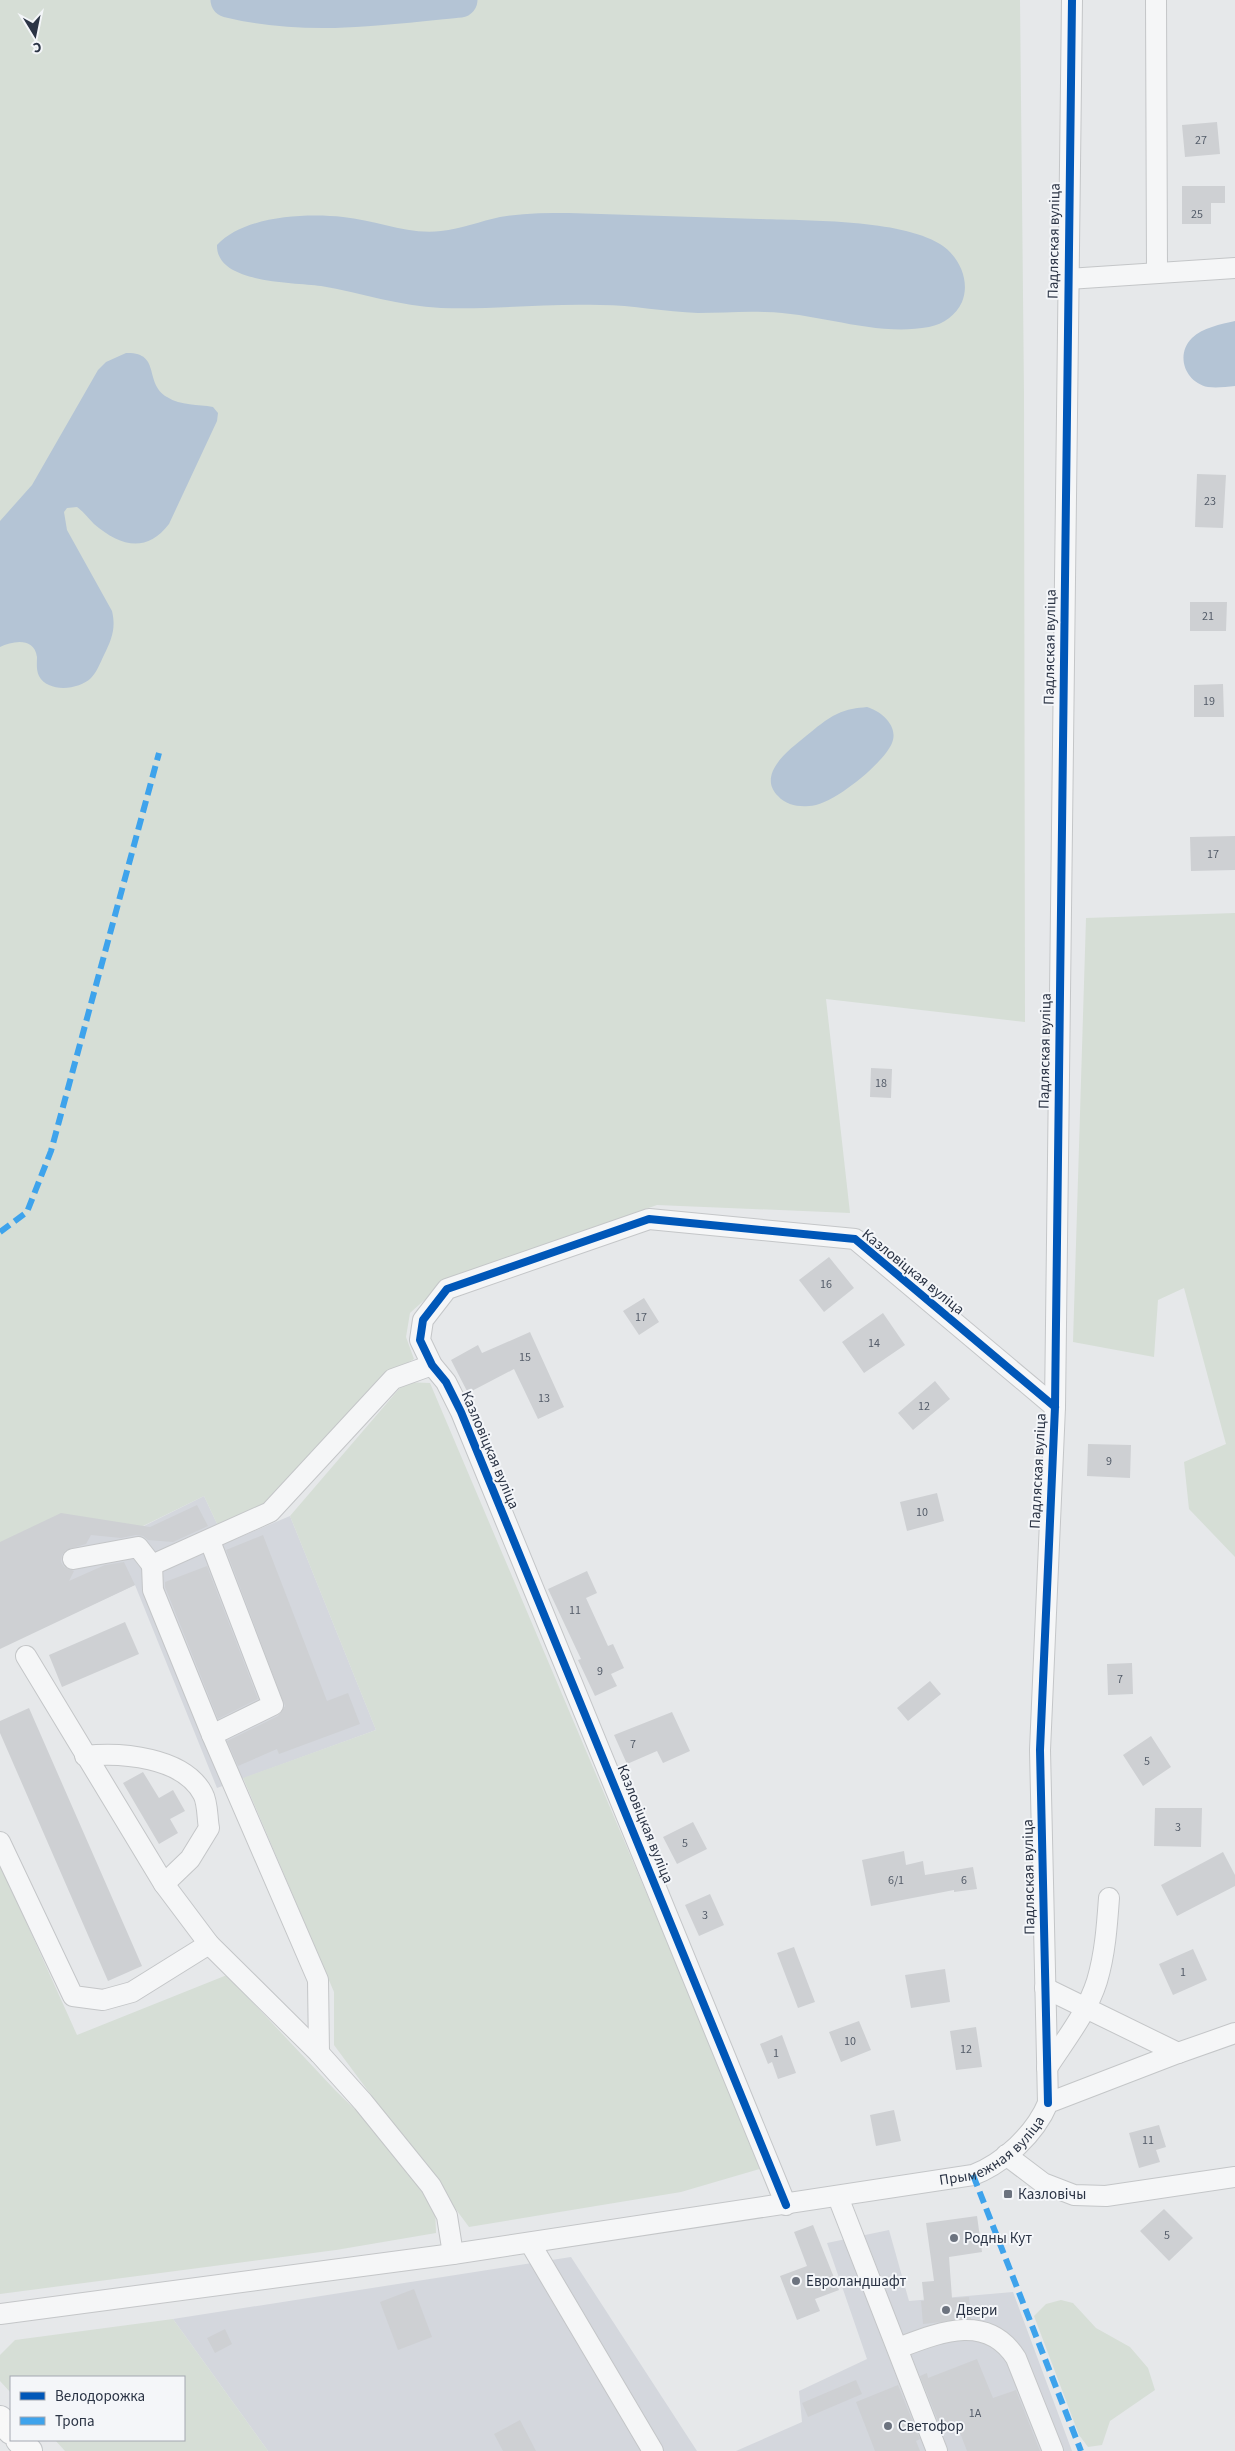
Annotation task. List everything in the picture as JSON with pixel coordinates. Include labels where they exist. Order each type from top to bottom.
[{"type":"main road","points":[[0,2419],[10,2430]]},
{"type":"main road","points":[[20,2441],[29,2451]]},
{"type":"street","name":"Падляская вуліца","points":[[1048,2103],[1040,1750],[1055,1407],[1072,0]]},
{"type":"street","points":[[1156,0],[1157,271]]},
{"type":"street","points":[[1068,279],[1157,271],[1235,268]]},
{"type":"street","name":"Казловіцкая вуліца","points":[[786,2205],[462,1412],[446,1382],[432,1365],[420,1340],[424,1320],[447,1289],[649,1219],[855,1239],[1055,1407]]},
{"type":"street","points":[[152,1564],[210,1541],[270,1512],[393,1379],[432,1365]]},
{"type":"street","points":[[210,1541],[273,1705],[212,1735]]},
{"type":"street","points":[[73,1559],[138,1547],[152,1564],[153,1590],[212,1735],[318,1980],[319,2053]]},
{"type":"street","points":[[26,1656],[84,1756],[164,1884],[209,1944],[319,2053],[363,2102],[431,2186],[447,2216],[453,2254]]},
{"type":"street","points":[[84,1756],[109,1753],[155,1761],[183,1771],[204,1794],[209,1828],[190,1859],[164,1884]]},
{"type":"street","points":[[0,1842],[73,1996],[103,2000],[132,1992],[209,1944]]},
{"type":"street","points":[[1047,2068],[1085,2008],[1097,1982],[1105,1945],[1109,1898]]},
{"type":"street","points":[[1045,1988],[1178,2052]]},
{"type":"street","name":"Прымежная вуліца","points":[[0,2314],[530,2243],[973,2175],[983,2171],[1006,2155],[1034,2127],[1048,2103],[1178,2052],[1235,2033]]},
{"type":"street","points":[[1006,2155],[1044,2184],[1074,2195],[1106,2196],[1235,2177]]},
{"type":"street","points":[[838,2197],[937,2451]]},
{"type":"street","points":[[530,2243],[653,2451]]},
{"type":"street","points":[[898,2348],[951,2331],[981,2330],[996,2337],[1008,2346],[1016,2358],[1053,2451]]},
{"type":"shaded area","points":[[0,0],[1020,0],[1024,393],[1025,1022],[826,999],[850,1213],[657,1205],[449,1278],[410,1313],[406,1337],[414,1359],[385,1376],[263,1504],[218,1526],[204,1496],[141,1527],[134,1525],[0,1550]]},
{"type":"shaded area","points":[[1235,913],[1235,1557],[1189,1509],[1184,1462],[1226,1444],[1184,1288],[1158,1300],[1154,1357],[1073,1342],[1086,918]]},
{"type":"shaded area","points":[[405,1382],[430,1383],[763,2168],[681,2192],[469,2227],[334,2045],[334,1992],[243,1778],[376,1730],[290,1516]]},
{"type":"shaded area","points":[[204,1496],[226,1543],[290,1516],[376,1730],[217,1788],[135,1585],[55,1622],[61,1513],[142,1527]]},
{"type":"shaded area","points":[[0,1864],[77,2035],[227,1975],[335,2090],[374,2128],[435,2206],[436,2233],[336,2250],[0,2294]]},
{"type":"shaded area","points":[[889,2230],[909,2301],[1013,2292],[1072,2451],[736,2451],[802,2422],[799,2391],[867,2359],[827,2243]]},
{"type":"shaded area","points":[[571,2257],[697,2451],[268,2451],[173,2319]]},
{"type":"shaded area","points":[[1061,2300],[1073,2303],[1096,2328],[1130,2347],[1148,2368],[1155,2390],[1110,2421],[1102,2445],[1088,2447],[1079,2435],[1034,2316],[1046,2304]]},
{"type":"shaded area","points":[[173,2319],[268,2451],[65,2451],[56,2441],[185,2441],[185,2376],[10,2376],[10,2392],[0,2381],[0,2355],[15,2340]]},
{"type":"water","points":[[569,213],[826,221],[901,230],[940,244],[952,255],[957,261],[964,277],[964,294],[962,302],[956,311],[944,321],[934,326],[909,329],[868,327],[786,313],[698,313],[612,305],[441,308],[396,302],[321,286],[258,279],[229,267],[220,258],[217,245],[229,235],[243,228],[259,222],[294,216],[343,217],[428,232],[456,229],[509,216]]},
{"type":"water","points":[[1235,321],[1235,386],[1208,387],[1193,380],[1185,367],[1184,352],[1187,345],[1192,338],[1201,332]]},
{"type":"water","points":[[126,353],[144,357],[160,391],[167,397],[184,403],[213,407],[218,413],[217,421],[169,524],[151,540],[133,544],[123,542],[104,532],[77,507],[67,508],[64,512],[67,530],[112,611],[113,628],[107,649],[91,678],[72,687],[56,687],[49,685],[39,676],[37,657],[32,646],[27,643],[17,642],[0,647],[0,521],[32,485],[98,370],[106,362]]},
{"type":"water","points":[[867,707],[878,712],[887,720],[891,725],[894,737],[887,751],[868,772],[831,799],[819,804],[796,806],[785,802],[778,796],[772,788],[771,779],[773,771],[784,755],[833,716],[848,710]]},
{"type":"building","points":[[1217,122],[1220,154],[1185,157],[1182,125]]},
{"type":"building","points":[[1182,186],[1225,186],[1225,203],[1211,203],[1211,224],[1182,224]]},
{"type":"building","points":[[1197,474],[1226,475],[1223,528],[1195,527]]},
{"type":"building","points":[[1190,602],[1227,602],[1226,631],[1190,631]]},
{"type":"building","points":[[1223,684],[1224,717],[1194,717],[1194,685]]},
{"type":"building","points":[[1235,836],[1235,870],[1191,871],[1190,837]]},
{"type":"building","points":[[871,1068],[892,1069],[891,1098],[870,1097]]},
{"type":"building","points":[[829,1257],[854,1288],[824,1312],[799,1280]]},
{"type":"building","points":[[644,1298],[659,1322],[639,1335],[623,1311]]},
{"type":"building","points":[[883,1313],[905,1345],[864,1373],[842,1342]]},
{"type":"building","points":[[530,1332],[564,1407],[538,1419],[514,1369],[468,1393],[451,1360],[478,1345],[482,1353]]},
{"type":"building","points":[[935,1381],[950,1399],[913,1430],[898,1413]]},
{"type":"building","points":[[1088,1444],[1131,1445],[1130,1478],[1087,1476]]},
{"type":"building","points":[[937,1493],[944,1521],[907,1531],[900,1502]]},
{"type":"building","points":[[197,1505],[208,1526],[173,1542],[148,1540],[143,1536],[136,1535],[121,1538],[91,1535],[86,1544],[66,1550],[62,1555],[61,1562],[64,1567],[74,1571],[69,1581],[105,1565],[124,1562],[135,1585],[0,1649],[0,1542],[61,1513],[150,1527]]},
{"type":"building","points":[[263,1535],[327,1701],[348,1693],[360,1724],[279,1754],[277,1749],[238,1766],[227,1741],[278,1716],[285,1706],[226,1550]]},
{"type":"building","points":[[207,1566],[258,1699],[218,1719],[165,1587],[165,1582]]},
{"type":"building","points":[[587,1571],[597,1593],[586,1598],[608,1646],[613,1644],[624,1668],[611,1674],[617,1686],[595,1696],[578,1660],[581,1659],[548,1589]]},
{"type":"building","points":[[125,1622],[139,1654],[62,1687],[49,1655]]},
{"type":"building","points":[[1132,1663],[1133,1694],[1108,1695],[1107,1664]]},
{"type":"building","points":[[930,1681],[941,1694],[908,1721],[897,1708]]},
{"type":"building","points":[[29,1708],[142,1966],[108,1981],[0,1733],[0,1721]]},
{"type":"building","points":[[672,1712],[690,1751],[663,1763],[657,1751],[627,1764],[614,1735]]},
{"type":"building","points":[[1151,1736],[1171,1767],[1143,1786],[1123,1755]]},
{"type":"building","points":[[143,1772],[159,1798],[173,1790],[185,1811],[170,1819],[178,1833],[159,1844],[123,1783]]},
{"type":"building","points":[[1155,1808],[1202,1808],[1201,1847],[1154,1846]]},
{"type":"building","points":[[693,1822],[707,1849],[677,1864],[663,1837]]},
{"type":"building","points":[[904,1851],[906,1865],[923,1861],[925,1875],[973,1867],[977,1889],[954,1892],[954,1890],[871,1906],[862,1860]]},
{"type":"building","points":[[1223,1852],[1235,1875],[1235,1886],[1177,1916],[1161,1885]]},
{"type":"building","points":[[710,1894],[724,1925],[699,1936],[685,1905]]},
{"type":"building","points":[[794,1947],[815,2002],[798,2008],[777,1953]]},
{"type":"building","points":[[1193,1949],[1207,1980],[1173,1995],[1159,1964]]},
{"type":"building","points":[[945,1969],[950,2002],[911,2008],[905,1975]]},
{"type":"building","points":[[859,2021],[871,2050],[841,2062],[829,2032]]},
{"type":"building","points":[[976,2027],[982,2067],[956,2070],[950,2031]]},
{"type":"building","points":[[782,2035],[796,2073],[778,2079],[772,2062],[768,2064],[760,2044]]},
{"type":"building","points":[[894,2110],[901,2141],[876,2146],[870,2115]]},
{"type":"building","points":[[1159,2125],[1166,2147],[1156,2150],[1160,2162],[1139,2168],[1129,2133]]},
{"type":"building","points":[[1164,2209],[1193,2238],[1169,2261],[1140,2231]]},
{"type":"building","points":[[977,2216],[982,2252],[949,2257],[952,2298],[969,2297],[971,2319],[923,2324],[921,2301],[924,2301],[922,2282],[934,2281],[926,2223]]},
{"type":"building","points":[[813,2225],[839,2290],[815,2299],[820,2311],[797,2320],[780,2276],[807,2266],[794,2232]]},
{"type":"building","points":[[414,2289],[432,2337],[398,2350],[380,2302]]},
{"type":"building","points":[[225,2329],[232,2344],[215,2353],[207,2338]]},
{"type":"building","points":[[977,2359],[993,2398],[1016,2390],[1040,2451],[967,2451],[957,2425],[942,2431],[920,2376],[927,2373],[928,2378]]},
{"type":"building","points":[[856,2380],[862,2394],[808,2417],[802,2403]]},
{"type":"building","name":"Светофор","points":[[898,2385],[920,2439],[916,2441],[920,2451],[875,2451],[856,2402]]},
{"type":"building","points":[[520,2420],[536,2451],[503,2451],[494,2434]]},
{"type":"waterway","points":[[228,0],[257,6],[315,10],[373,9],[460,0]]},
{"type":"marked path","points":[[0,1232],[27,1212],[51,1151],[159,753]]},
{"type":"marked path","points":[[973,2175],[1081,2451]]},
{"type":"cycle path","points":[[1048,2103],[1040,1750],[1055,1407],[1072,0]]},
{"type":"cycle path","points":[[786,2205],[461,1412],[446,1382],[432,1365],[420,1340],[423,1320],[447,1289],[649,1219],[855,1239],[1055,1407]]},
{"type":"place","name":"Казловічы","points":[[1008,2194]]},
{"type":"place","name":"Родны Кут","points":[[954,2238]]},
{"type":"place","name":"Евроландшафт","points":[[796,2281]]},
{"type":"place","name":"Двери","points":[[946,2310]]},
{"type":"place","name":"Светофор","points":[[888,2426]]}]
